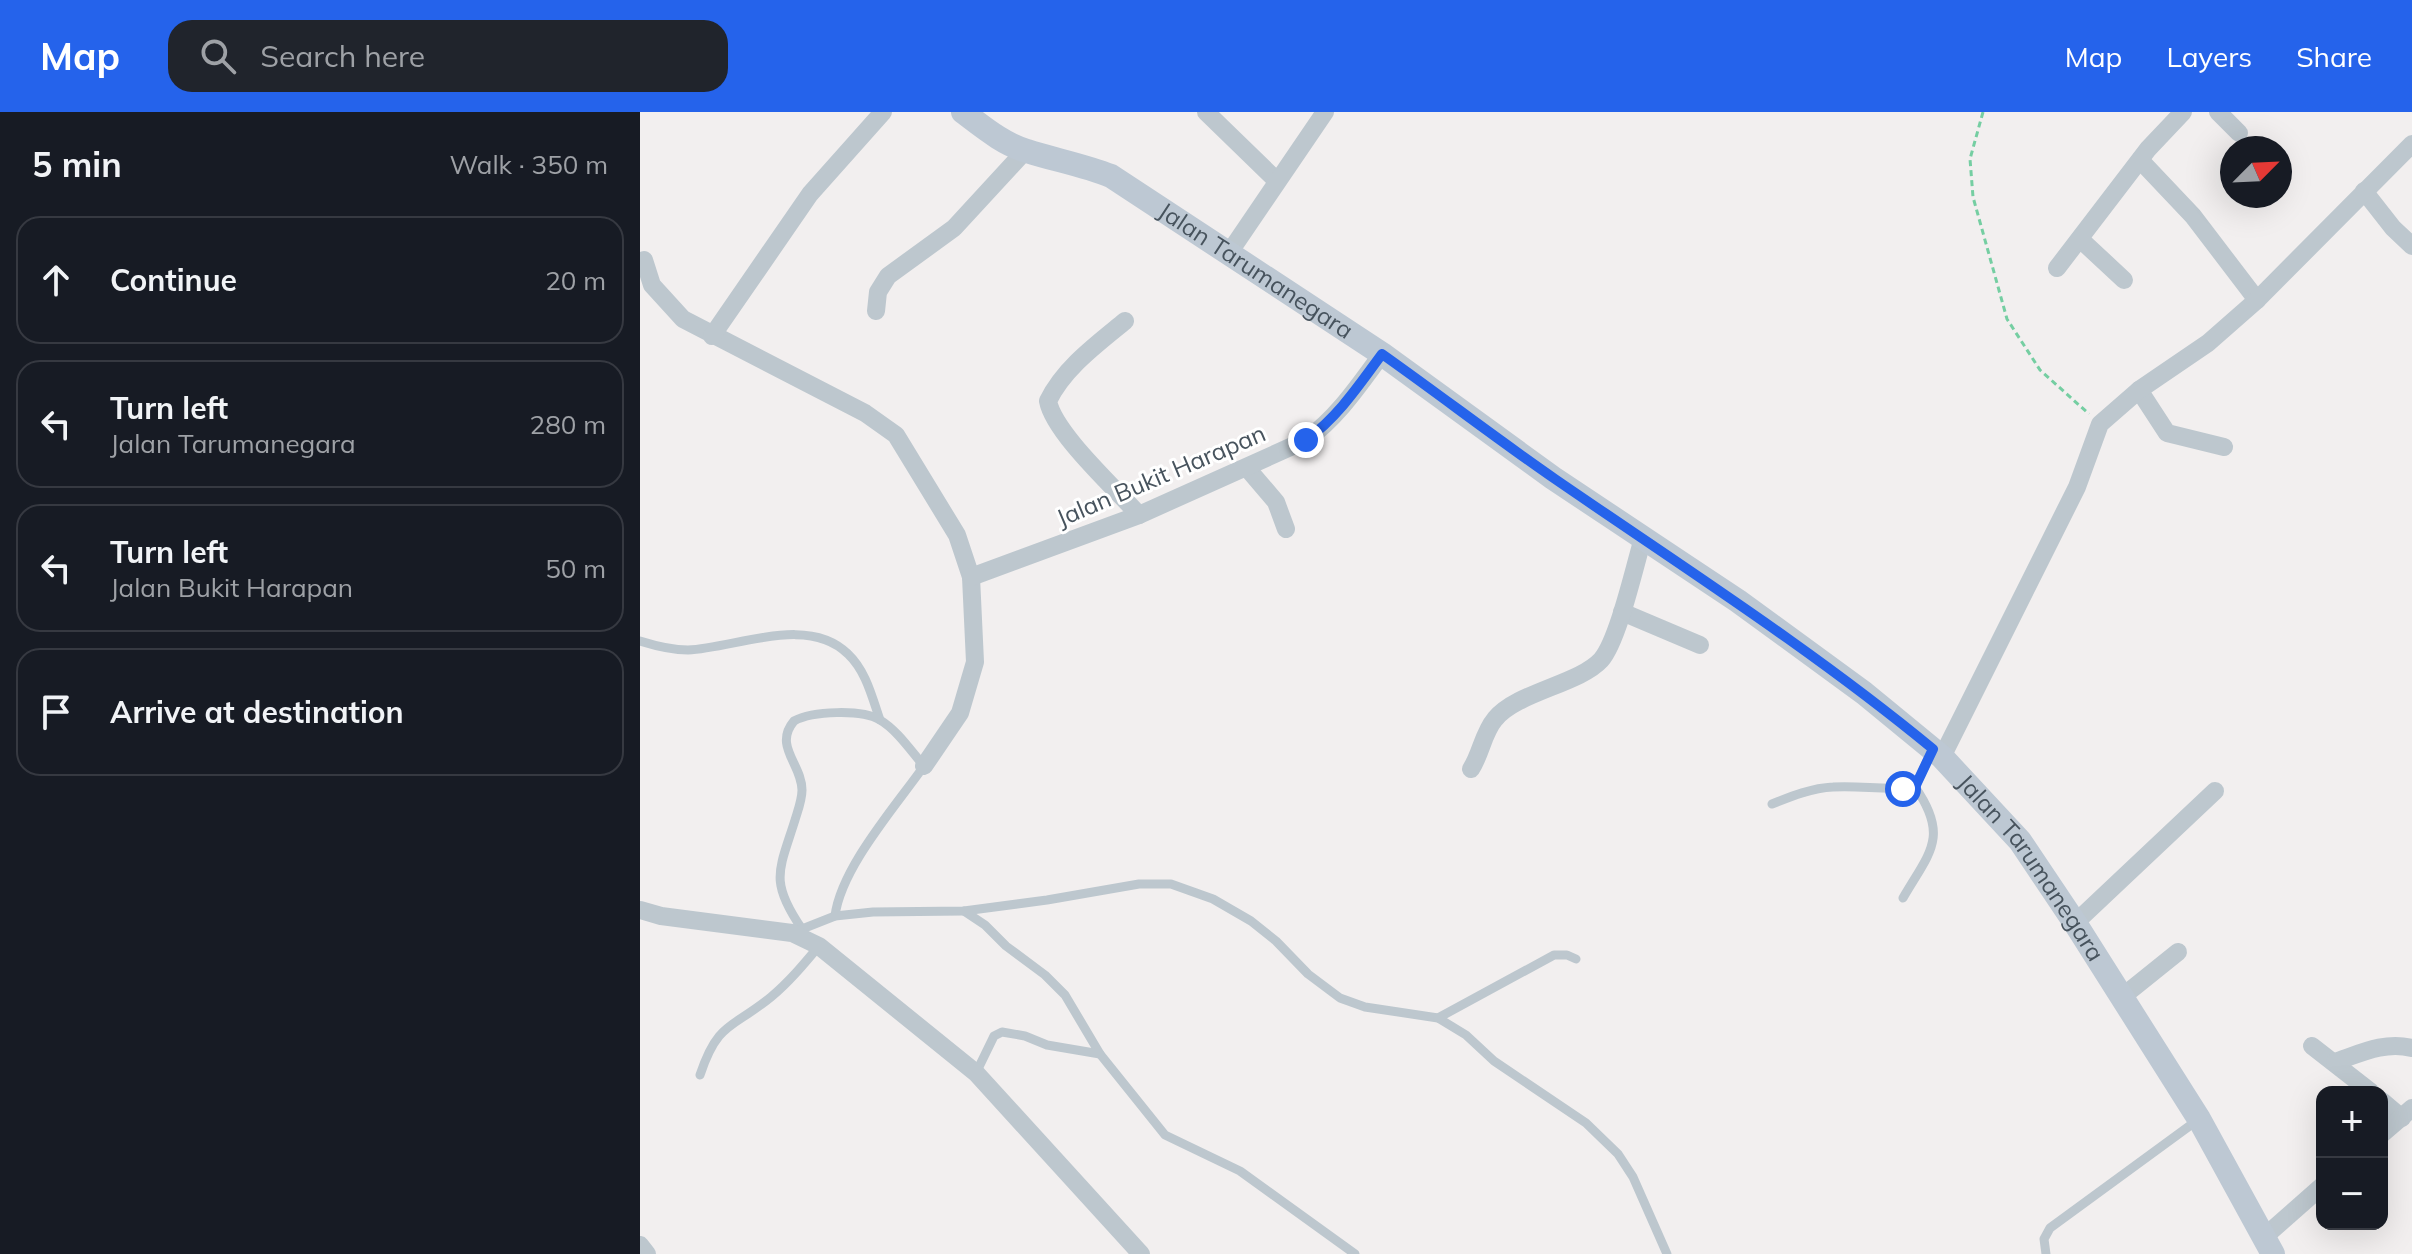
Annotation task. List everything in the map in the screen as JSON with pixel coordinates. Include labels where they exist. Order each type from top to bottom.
[{"type":"street","points":[[712,336],[810,194],[883,112]]},
{"type":"street","name":"Jalan Tarumanegara","points":[[963,112],[999,139],[1025,151],[1089,167],[1111,176],[1229,253],[1382,354],[1553,478],[1803,647],[1937,753],[2020,841],[2199,1119],[2268,1246]]},
{"type":"street","points":[[1206,112],[1277,181]]},
{"type":"street","points":[[1229,253],[1325,112]]},
{"type":"street","points":[[2057,268],[2140,160],[2183,112]]},
{"type":"street","points":[[2218,112],[2239,133]]},
{"type":"street","points":[[1937,753],[2077,487],[2100,424],[2139,390],[2208,343],[2257,300],[2412,144]]},
{"type":"street","points":[[876,311],[880,285],[888,276],[954,228],[1025,151]]},
{"type":"street","points":[[2140,160],[2193,216],[2257,300]]},
{"type":"street","points":[[2364,191],[2393,228],[2412,246]]},
{"type":"street","points":[[2080,239],[2124,280]]},
{"type":"street","points":[[644,260],[652,285],[683,319],[865,413],[896,435],[957,535],[971,577],[975,662],[960,713],[924,766]]},
{"type":"street","points":[[1125,321],[1068,372],[1048,404],[1061,429],[1139,515]]},
{"type":"street","name":"Jalan Bukit Harapan","points":[[971,577],[1139,515],[1306,440],[1325,427],[1382,354]]},
{"type":"street","points":[[2139,390],[2167,433],[2224,447]]},
{"type":"street","points":[[1247,468],[1276,502],[1286,529]]},
{"type":"street","points":[[1471,769],[1490,726],[1501,713],[1599,662],[1605,654],[1622,612],[1643,538]]},
{"type":"street","points":[[1622,612],[1700,645]]},
{"type":"street","points":[[2075,923],[2215,791]]},
{"type":"street","points":[[640,910],[661,916],[797,931],[819,946],[976,1073],[1141,1254]]},
{"type":"street","points":[[2122,997],[2178,952]]},
{"type":"street","points":[[2335,1062],[2378,1047],[2401,1045],[2412,1048]]},
{"type":"street","points":[[2312,1046],[2364,1086]]},
{"type":"street","points":[[2388,1104],[2407,1113],[2388,1129]]},
{"type":"street","points":[[2268,1246],[2316,1193]]},
{"type":"street","points":[[640,1245],[647,1254]]},
{"type":"lane","points":[[640,641],[690,650],[802,634],[825,639],[848,653],[857,665],[880,720],[924,766],[850,873],[839,894],[835,916]]},
{"type":"lane","points":[[880,720],[851,714],[810,714],[794,721],[787,732],[786,747],[800,779],[802,793],[781,860],[779,882],[797,931],[835,916],[873,912],[964,911],[1139,884],[1171,884],[1213,899],[1251,921],[1308,974],[1340,998],[1365,1007],[1438,1018],[1466,1035],[1494,1061],[1586,1123],[1633,1177],[1667,1254]]},
{"type":"lane","points":[[1915,787],[1937,753]]},
{"type":"lane","points":[[1772,804],[1828,787],[1889,790],[1915,787]]},
{"type":"lane","points":[[1903,898],[1931,851],[1935,835],[1929,809],[1915,787]]},
{"type":"lane","points":[[964,911],[1055,985],[1070,1003],[1100,1054],[1165,1135],[1240,1171],[1355,1254]]},
{"type":"lane","points":[[700,1075],[708,1052],[719,1034],[782,988],[819,946]]},
{"type":"lane","points":[[1438,1018],[1554,955],[1576,959]]},
{"type":"lane","points":[[976,1073],[994,1036],[1002,1032],[1076,1052],[1100,1054]]},
{"type":"lane","points":[[2046,1254],[2044,1239],[2050,1228],[2199,1119]]},
{"type":"path","points":[[1983,112],[1970,159],[1973,197],[2007,319],[2040,370],[2100,424]]},
{"type":"route","points":[[1306,440],[1338,413],[1382,354],[1553,478],[1790,638],[1933,749],[1915,787],[1903,789]]}]
